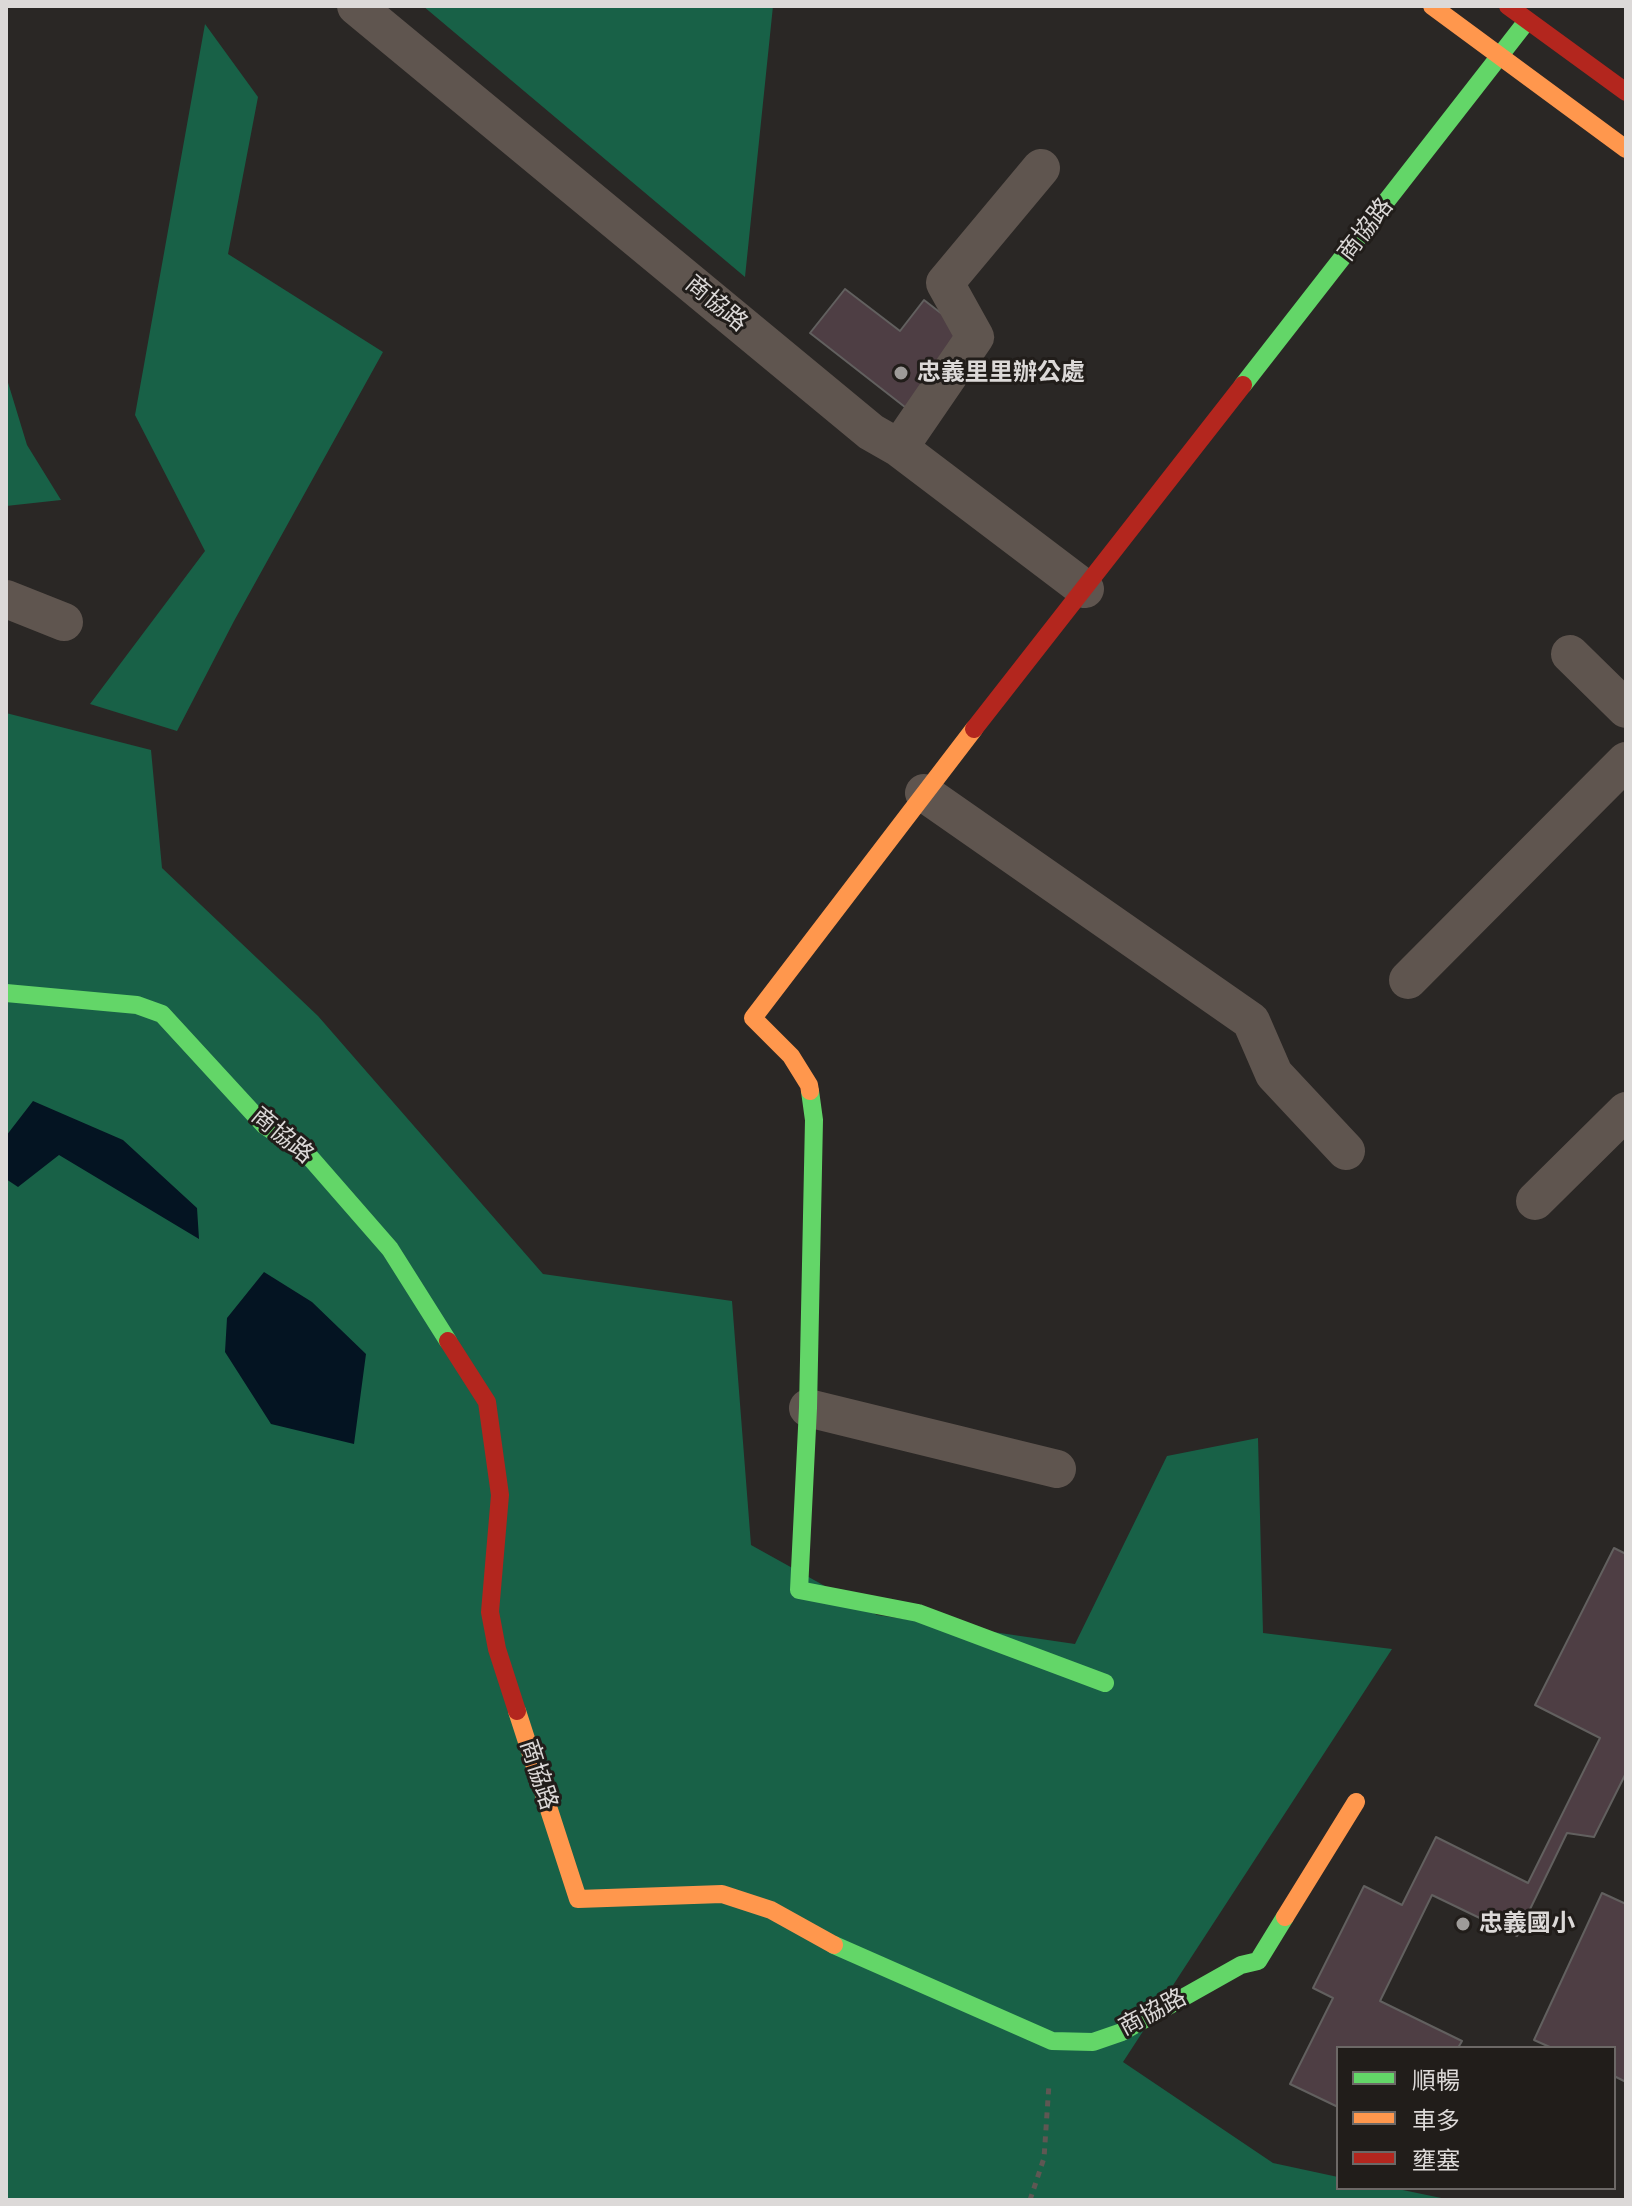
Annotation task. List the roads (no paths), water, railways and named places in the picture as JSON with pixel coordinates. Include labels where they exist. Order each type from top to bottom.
[{"type":"street","name":"商協路","points":[[356,6],[871,432],[899,448],[1085,589]]},
{"type":"street","points":[[1432,6],[1626,149]]},
{"type":"street","points":[[1508,6],[1626,92]]},
{"type":"street","name":"商協路","points":[[808,1408],[814,1120],[809,1085],[791,1056],[753,1018],[924,793],[1527,21]]},
{"type":"street","points":[[899,448],[975,337],[945,283],[1041,168]]},
{"type":"street","points":[[6,599],[64,622]]},
{"type":"street","points":[[1570,654],[1626,709]]},
{"type":"street","points":[[1408,980],[1626,761]]},
{"type":"street","points":[[924,793],[1251,1021],[1274,1074],[1346,1151]]},
{"type":"street","name":"商協路","points":[[6,993],[137,1005],[162,1014],[264,1125],[308,1155],[390,1249],[487,1402],[500,1495],[490,1612],[497,1649],[578,1899],[722,1894],[771,1910],[822,1940],[1052,2041],[1093,2042],[1122,2032],[1241,1965],[1258,1961],[1356,1802]]},
{"type":"street","points":[[1535,1201],[1626,1111]]},
{"type":"street","points":[[1057,1469],[808,1408],[799,1590],[918,1613],[1105,1683]]},
{"type":"water","points":[[33,1101],[123,1140],[197,1208],[199,1239],[59,1155],[18,1187],[6,1179],[6,1136]]},
{"type":"water","points":[[264,1272],[312,1302],[366,1354],[354,1444],[271,1424],[225,1352],[227,1318]]},
{"type":"place","name":"忠義里里辦公處","points":[[901,373]]},
{"type":"place","name":"忠義國小","points":[[1463,1924]]}]
